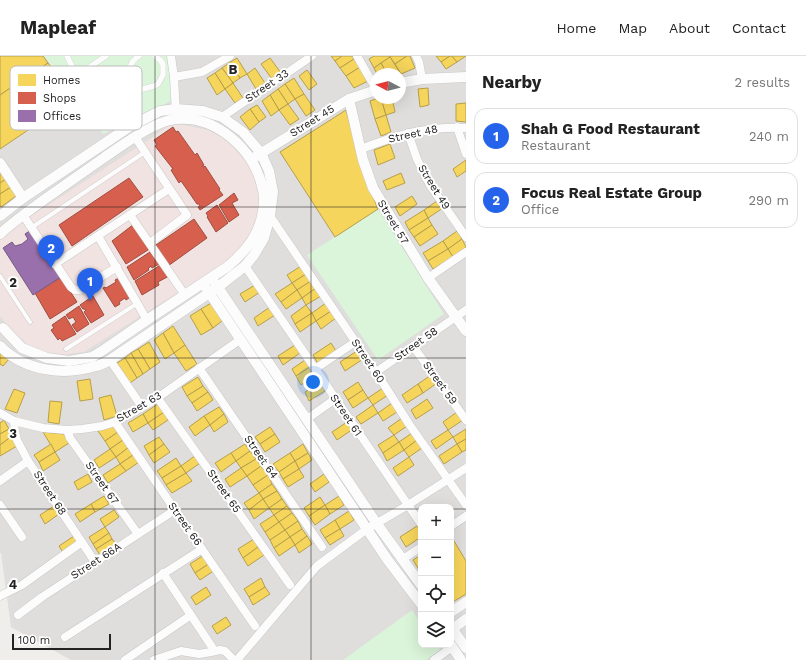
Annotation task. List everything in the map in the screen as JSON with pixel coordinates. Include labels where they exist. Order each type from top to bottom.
[{"type":"street","points":[[67,56],[72,66]]},
{"type":"street","points":[[91,66],[106,56]]},
{"type":"street","points":[[130,66],[139,56]]},
{"type":"street","points":[[142,89],[158,84],[163,75],[163,64],[156,56]]},
{"type":"street","points":[[171,56],[176,114]]},
{"type":"street","points":[[174,77],[202,72],[230,56]]},
{"type":"street","name":"Street 33","points":[[222,117],[312,56]]},
{"type":"street","points":[[357,56],[370,79]]},
{"type":"street","points":[[416,56],[419,62],[422,79]]},
{"type":"street","points":[[406,82],[422,79],[466,77]]},
{"type":"street","name":"Street 45","points":[[252,160],[349,99],[370,92]]},
{"type":"street","name":"Street 57","points":[[349,99],[363,160],[373,188],[428,278],[466,331]]},
{"type":"street","points":[[1,328],[22,348],[47,358],[69,361],[92,357],[227,267],[236,260],[248,246],[258,230],[262,216],[264,200],[263,186],[252,160],[239,144],[218,128],[176,114],[160,111],[142,120]]},
{"type":"street","points":[[0,234],[14,221],[23,216],[82,172],[135,137],[176,114],[203,111],[222,117],[243,132],[261,153],[269,171],[273,192],[270,216],[264,238],[254,255],[245,266],[214,290],[110,360],[98,366],[87,369],[74,371],[50,371],[19,361],[0,346]]},
{"type":"street","points":[[462,128],[466,154]]},
{"type":"street","name":"Street 48","points":[[361,149],[383,140],[408,133],[424,130],[462,128]]},
{"type":"street","points":[[0,216],[23,198],[125,130]]},
{"type":"street","name":"Street 49","points":[[408,133],[417,159],[430,185],[466,237]]},
{"type":"street","points":[[135,137],[187,215],[150,243]]},
{"type":"street","points":[[0,163],[23,198]]},
{"type":"street","points":[[76,163],[82,172]]},
{"type":"street","points":[[55,264],[170,189]]},
{"type":"street","points":[[130,215],[185,295]]},
{"type":"street","points":[[23,216],[71,287],[75,290],[80,290],[117,267]]},
{"type":"street","name":"Street 60","points":[[270,216],[376,372],[409,424],[466,505]]},
{"type":"street","points":[[98,236],[147,320]]},
{"type":"street","points":[[428,278],[466,252]]},
{"type":"street","name":"Street 61","points":[[245,266],[418,519]]},
{"type":"street","points":[[207,281],[307,419],[377,524],[418,581]]},
{"type":"street","points":[[214,290],[241,339],[367,529],[418,600]]},
{"type":"street","name":"Street 58","points":[[376,372],[466,310]]},
{"type":"street","name":"Street 63","points":[[0,413],[14,421],[43,428],[67,430],[96,427],[115,422],[142,407],[241,339]]},
{"type":"street","points":[[315,369],[355,342]]},
{"type":"street","name":"Street 59","points":[[413,346],[466,420]]},
{"type":"street","points":[[110,360],[142,407]]},
{"type":"street","name":"Street 64","points":[[199,368],[322,547]]},
{"type":"street","name":"Street 65","points":[[157,397],[290,585]]},
{"type":"street","points":[[307,419],[335,399]]},
{"type":"street","name":"Street 68","points":[[14,421],[17,440],[28,461],[95,562]]},
{"type":"street","name":"Street 66","points":[[115,422],[255,626]]},
{"type":"street","name":"Street 67","points":[[67,430],[70,438],[138,534]]},
{"type":"street","points":[[0,481],[28,461]]},
{"type":"street","points":[[154,660],[181,652],[199,654],[220,650],[225,651],[236,660],[317,566],[367,529],[466,468]]},
{"type":"street","points":[[0,505],[22,538]]},
{"type":"street","name":"Street 66A","points":[[18,615],[42,597],[175,510]]},
{"type":"street","points":[[454,524],[466,516]]},
{"type":"street","points":[[0,596],[22,585],[82,542]]},
{"type":"street","points":[[65,637],[202,549]]},
{"type":"street","points":[[403,559],[418,549]]},
{"type":"street","points":[[163,574],[192,615],[212,647]]},
{"type":"street","points":[[454,610],[466,602]]},
{"type":"street","points":[[125,660],[192,615]]},
{"type":"street","points":[[454,627],[466,619]]},
{"type":"street","points":[[454,633],[466,648]]},
{"type":"street","points":[[434,660],[449,648]]},
{"type":"street","points":[[453,648],[461,660]]},
{"type":"lane","points":[[31,228],[145,152]]},
{"type":"lane","points":[[0,276],[30,322]]},
{"type":"lane","points":[[66,349],[138,303]]},
{"type":"shaded area","points":[[0,56],[466,56],[466,660],[71,660],[11,627],[0,553]]},
{"type":"shaded area","points":[[178,124],[208,130],[228,141],[246,162],[258,182],[258,217],[251,234],[235,256],[84,352],[61,355],[42,352],[29,346],[0,316],[0,240],[14,227],[167,127]]},
{"type":"green space","points":[[44,56],[167,56],[170,74],[171,101],[142,115],[142,66],[52,66]]},
{"type":"green space","points":[[100,130],[111,130],[103,134]]},
{"type":"green space","points":[[378,209],[444,314],[378,360],[307,255]]},
{"type":"green space","points":[[412,610],[418,619],[418,648],[439,648],[440,650],[426,660],[343,660]]},
{"type":"building: Homes","points":[[0,56],[43,56],[48,63],[44,66],[10,66],[10,88],[0,95]]},
{"type":"building: Homes","points":[[331,56],[342,56],[335,61]]},
{"type":"building: Homes","points":[[342,56],[352,56],[354,59],[340,68],[335,61]]},
{"type":"building: Homes","points":[[374,56],[390,56],[374,68],[369,59]]},
{"type":"building: Homes","points":[[407,56],[395,64],[390,57]]},
{"type":"building: Homes","points":[[407,56],[410,56],[415,68],[406,72],[406,68],[397,68],[395,64]]},
{"type":"building: Homes","points":[[436,56],[450,56],[441,62]]},
{"type":"building: Homes","points":[[452,56],[457,62],[446,69],[441,62]]},
{"type":"building: Homes","points":[[452,56],[466,56],[457,62]]},
{"type":"building: Homes","points":[[390,57],[397,68],[384,68],[381,63]]},
{"type":"building: Homes","points":[[237,58],[247,74],[240,78],[229,63]]},
{"type":"building: Homes","points":[[270,58],[281,73],[272,79],[261,64]]},
{"type":"building: Homes","points":[[354,59],[360,67],[346,76],[340,68]]},
{"type":"building: Homes","points":[[229,63],[240,78],[233,83],[222,68]]},
{"type":"building: Homes","points":[[381,63],[384,68],[374,68]]},
{"type":"building: Homes","points":[[360,67],[368,81],[354,88],[346,76]]},
{"type":"building: Homes","points":[[222,68],[233,83],[225,89],[215,73]]},
{"type":"building: Homes","points":[[255,68],[265,83],[256,89],[247,74]]},
{"type":"building: Homes","points":[[307,70],[317,84],[309,90],[299,76]]},
{"type":"building: Homes","points":[[215,73],[225,89],[217,95],[207,78]]},
{"type":"building: Homes","points":[[294,78],[304,94],[295,99],[285,84]]},
{"type":"building: Homes","points":[[233,83],[243,98],[235,103],[225,89]]},
{"type":"building: Homes","points":[[285,84],[295,99],[288,104],[278,89]]},
{"type":"building: Homes","points":[[10,88],[10,130],[28,130],[0,149],[0,95]]},
{"type":"building: Homes","points":[[428,88],[429,105],[420,107],[418,89]]},
{"type":"building: Homes","points":[[278,89],[288,104],[279,110],[270,95]]},
{"type":"building: Homes","points":[[304,94],[315,110],[306,116],[295,99]]},
{"type":"building: Homes","points":[[270,95],[279,110],[271,116],[262,101]]},
{"type":"building: Homes","points":[[466,103],[466,122],[456,121],[456,104]]},
{"type":"building: Homes","points":[[288,104],[299,119],[290,125],[279,110]]},
{"type":"building: Homes","points":[[371,104],[383,104],[386,115],[375,119]]},
{"type":"building: Homes","points":[[383,104],[393,104],[395,112],[386,115]]},
{"type":"building: Homes","points":[[257,105],[266,117],[259,122],[250,109]]},
{"type":"building: Homes","points":[[250,109],[259,122],[250,130],[240,117]]},
{"type":"building: Homes","points":[[346,110],[362,170],[378,209],[335,237],[280,152]]},
{"type":"building: Homes","points":[[386,115],[391,132],[381,136],[375,119]]},
{"type":"building: Homes","points":[[390,144],[395,158],[378,165],[374,150]]},
{"type":"building: Homes","points":[[466,160],[466,171],[457,177],[453,169]]},
{"type":"building: Homes","points":[[0,172],[6,179],[0,183]]},
{"type":"building: Homes","points":[[401,173],[405,183],[387,190],[383,181]]},
{"type":"building: Homes","points":[[6,179],[11,187],[0,194],[0,183]]},
{"type":"building: Homes","points":[[11,187],[16,196],[1,207],[0,194]]},
{"type":"building: Homes","points":[[412,196],[417,204],[400,216],[395,207]]},
{"type":"building: Homes","points":[[437,201],[443,208],[428,218],[424,210]]},
{"type":"building: Homes","points":[[424,210],[428,218],[409,230],[405,222]]},
{"type":"building: Homes","points":[[428,218],[432,225],[414,237],[409,230]]},
{"type":"building: Homes","points":[[432,225],[438,234],[420,246],[414,237]]},
{"type":"building: Homes","points":[[457,231],[462,239],[448,249],[443,241]]},
{"type":"building: Homes","points":[[462,239],[466,247],[453,257],[448,249]]},
{"type":"building: Homes","points":[[443,241],[448,249],[428,261],[423,253]]},
{"type":"building: Homes","points":[[448,249],[453,257],[433,269],[428,261]]},
{"type":"building: Homes","points":[[301,266],[306,274],[292,283],[287,275]]},
{"type":"building: Homes","points":[[306,274],[311,281],[297,290],[292,283]]},
{"type":"building: Homes","points":[[311,281],[316,288],[302,298],[297,290]]},
{"type":"building: Homes","points":[[292,283],[297,290],[281,302],[275,294]]},
{"type":"building: Homes","points":[[255,285],[260,292],[245,302],[240,294]]},
{"type":"building: Homes","points":[[316,288],[321,296],[306,305],[302,298]]},
{"type":"building: Homes","points":[[297,290],[302,298],[286,309],[281,302]]},
{"type":"building: Homes","points":[[211,303],[222,321],[213,328],[201,309]]},
{"type":"building: Homes","points":[[326,303],[331,311],[316,321],[312,313]]},
{"type":"building: Homes","points":[[306,305],[312,313],[295,324],[291,316]]},
{"type":"building: Homes","points":[[270,307],[275,315],[258,326],[254,318]]},
{"type":"building: Homes","points":[[201,309],[213,328],[201,335],[190,316]]},
{"type":"building: Homes","points":[[331,311],[336,318],[321,329],[316,321]]},
{"type":"building: Homes","points":[[312,313],[316,321],[300,332],[295,324]]},
{"type":"building: Homes","points":[[173,326],[185,345],[174,353],[163,333]]},
{"type":"building: Homes","points":[[163,333],[174,353],[165,359],[154,340]]},
{"type":"building: Homes","points":[[149,342],[160,362],[150,369],[138,349]]},
{"type":"building: Homes","points":[[331,343],[336,351],[318,364],[313,355]]},
{"type":"building: Homes","points":[[185,345],[197,364],[186,371],[174,353]]},
{"type":"building: Homes","points":[[295,345],[300,353],[283,365],[278,356]]},
{"type":"building: Homes","points":[[0,349],[10,358],[3,366],[0,364]]},
{"type":"building: Homes","points":[[138,349],[150,369],[143,374],[131,353]]},
{"type":"building: Homes","points":[[357,351],[363,359],[345,371],[340,362]]},
{"type":"building: Homes","points":[[131,353],[143,374],[137,378],[125,358]]},
{"type":"building: Homes","points":[[125,358],[137,378],[130,383],[117,363]]},
{"type":"building: Homes","points":[[305,360],[310,367],[296,376],[292,369]]},
{"type":"building: Homes","points":[[310,367],[316,376],[301,385],[296,376]]},
{"type":"building: Homes","points":[[431,375],[437,383],[423,393],[418,384]]},
{"type":"building: Homes","points":[[198,377],[203,386],[187,396],[182,387]]},
{"type":"building: Homes","points":[[90,379],[93,399],[80,401],[77,381]]},
{"type":"building: Homes","points":[[320,382],[325,391],[309,401],[305,392]]},
{"type":"building: Homes","points":[[358,382],[363,390],[348,400],[343,392]]},
{"type":"building: Homes","points":[[418,384],[423,393],[407,403],[402,395]]},
{"type":"building: Homes","points":[[203,386],[208,392],[192,403],[187,396]]},
{"type":"building: Homes","points":[[383,388],[388,395],[373,405],[368,398]]},
{"type":"building: Homes","points":[[14,389],[25,393],[17,413],[5,409]]},
{"type":"building: Homes","points":[[363,390],[368,398],[353,408],[348,400]]},
{"type":"building: Homes","points":[[208,392],[213,400],[197,411],[192,403]]},
{"type":"building: Homes","points":[[111,395],[117,416],[104,420],[99,398]]},
{"type":"building: Homes","points":[[427,399],[433,408],[416,419],[411,410]]},
{"type":"building: Homes","points":[[50,401],[62,402],[59,424],[48,422]]},
{"type":"building: Homes","points":[[392,403],[397,412],[383,421],[378,413]]},
{"type":"building: Homes","points":[[158,404],[164,412],[148,423],[143,414]]},
{"type":"building: Homes","points":[[373,405],[378,413],[361,424],[356,417]]},
{"type":"building: Homes","points":[[219,407],[224,414],[210,425],[204,416]]},
{"type":"building: Homes","points":[[164,412],[168,420],[153,430],[148,423]]},
{"type":"building: Homes","points":[[457,412],[463,420],[448,430],[443,422]]},
{"type":"building: Homes","points":[[143,414],[148,423],[133,432],[128,423]]},
{"type":"building: Homes","points":[[224,414],[228,422],[214,432],[210,425]]},
{"type":"building: Homes","points":[[204,416],[210,425],[195,436],[189,427]]},
{"type":"building: Homes","points":[[402,418],[407,426],[394,435],[388,428]]},
{"type":"building: Homes","points":[[4,420],[9,429],[0,434],[0,423]]},
{"type":"building: Homes","points":[[347,422],[353,429],[337,440],[332,432]]},
{"type":"building: Homes","points":[[113,426],[118,432],[105,441],[98,431]]},
{"type":"building: Homes","points":[[270,427],[275,434],[260,444],[255,437]]},
{"type":"building: Homes","points":[[9,429],[12,436],[0,445],[0,434]]},
{"type":"building: Homes","points":[[466,429],[466,439],[457,444],[453,437]]},
{"type":"building: Homes","points":[[448,430],[453,437],[436,449],[431,441]]},
{"type":"building: Homes","points":[[43,432],[64,434],[69,443],[55,452]]},
{"type":"building: Homes","points":[[118,432],[123,440],[110,449],[105,441]]},
{"type":"building: Homes","points":[[412,433],[417,440],[404,450],[399,442]]},
{"type":"building: Homes","points":[[275,434],[280,442],[265,452],[260,444]]},
{"type":"building: Homes","points":[[394,435],[399,442],[383,453],[378,445]]},
{"type":"building: Homes","points":[[12,436],[17,446],[0,456],[0,445]]},
{"type":"building: Homes","points":[[159,437],[164,444],[149,455],[144,446]]},
{"type":"building: Homes","points":[[466,439],[466,450],[462,452],[457,444]]},
{"type":"building: Homes","points":[[123,440],[129,447],[116,457],[110,449]]},
{"type":"building: Homes","points":[[417,440],[422,448],[409,457],[404,450]]},
{"type":"building: Homes","points":[[399,442],[404,450],[387,461],[383,453]]},
{"type":"building: Homes","points":[[51,444],[55,452],[39,462],[34,455]]},
{"type":"building: Homes","points":[[164,444],[170,452],[154,463],[149,455]]},
{"type":"building: Homes","points":[[245,444],[250,451],[236,461],[231,453]]},
{"type":"building: Homes","points":[[303,444],[308,453],[295,461],[290,453]]},
{"type":"building: Homes","points":[[457,444],[462,452],[444,464],[439,456]]},
{"type":"building: Homes","points":[[129,447],[133,455],[120,464],[116,457]]},
{"type":"building: Homes","points":[[110,449],[116,457],[99,468],[94,460]]},
{"type":"building: Homes","points":[[250,451],[256,459],[241,468],[236,461]]},
{"type":"building: Homes","points":[[55,452],[60,460],[43,471],[39,462]]},
{"type":"building: Homes","points":[[231,453],[236,461],[221,472],[215,463]]},
{"type":"building: Homes","points":[[290,453],[295,461],[279,472],[273,464]]},
{"type":"building: Homes","points":[[308,453],[312,460],[299,469],[295,461]]},
{"type":"building: Homes","points":[[133,455],[139,462],[126,471],[120,464]]},
{"type":"building: Homes","points":[[196,455],[200,463],[186,473],[181,466]]},
{"type":"building: Homes","points":[[409,457],[414,465],[398,476],[393,468]]},
{"type":"building: Homes","points":[[176,458],[181,466],[162,478],[157,471]]},
{"type":"building: Homes","points":[[256,459],[261,466],[247,476],[241,468]]},
{"type":"building: Homes","points":[[295,461],[299,469],[283,479],[279,472]]},
{"type":"building: Homes","points":[[120,464],[126,471],[108,483],[103,475]]},
{"type":"building: Homes","points":[[181,466],[186,473],[166,485],[162,478]]},
{"type":"building: Homes","points":[[261,466],[268,475],[253,485],[247,476]]},
{"type":"building: Homes","points":[[241,468],[247,476],[230,487],[225,479]]},
{"type":"building: Homes","points":[[299,469],[304,477],[288,487],[283,479]]},
{"type":"building: Homes","points":[[186,473],[192,481],[172,493],[166,485]]},
{"type":"building: Homes","points":[[88,474],[92,482],[78,490],[74,482]]},
{"type":"building: Homes","points":[[324,474],[329,482],[315,492],[310,484]]},
{"type":"building: Homes","points":[[268,475],[272,484],[259,493],[253,485]]},
{"type":"building: Homes","points":[[272,484],[277,491],[263,499],[259,493]]},
{"type":"building: Homes","points":[[277,491],[282,499],[269,508],[263,499]]},
{"type":"building: Homes","points":[[259,493],[263,499],[249,510],[244,503]]},
{"type":"building: Homes","points":[[104,496],[109,504],[95,512],[91,504]]},
{"type":"building: Homes","points":[[339,496],[344,505],[330,514],[325,505]]},
{"type":"building: Homes","points":[[320,497],[325,505],[309,516],[304,508]]},
{"type":"building: Homes","points":[[263,499],[269,508],[254,519],[249,510]]},
{"type":"building: Homes","points":[[282,499],[287,506],[274,515],[269,508]]},
{"type":"building: Homes","points":[[91,504],[95,512],[80,522],[75,514]]},
{"type":"building: Homes","points":[[325,505],[330,514],[315,525],[309,516]]},
{"type":"building: Homes","points":[[54,506],[59,514],[45,524],[40,515]]},
{"type":"building: Homes","points":[[287,506],[292,513],[279,522],[274,515]]},
{"type":"building: Homes","points":[[114,510],[119,517],[105,527],[100,519]]},
{"type":"building: Homes","points":[[349,511],[354,520],[340,529],[335,520]]},
{"type":"building: Homes","points":[[292,513],[298,521],[285,530],[279,522]]},
{"type":"building: Homes","points":[[274,515],[279,522],[265,532],[260,524]]},
{"type":"building: Homes","points":[[335,520],[340,529],[325,538],[320,530]]},
{"type":"building: Homes","points":[[298,521],[302,529],[290,537],[285,530]]},
{"type":"building: Homes","points":[[279,522],[285,530],[270,540],[265,532]]},
{"type":"building: Homes","points":[[417,526],[418,528],[418,539],[406,547],[400,537]]},
{"type":"building: Homes","points":[[105,527],[109,533],[93,544],[89,537]]},
{"type":"building: Homes","points":[[302,529],[307,536],[295,545],[290,537]]},
{"type":"building: Homes","points":[[340,529],[344,536],[330,545],[325,538]]},
{"type":"building: Homes","points":[[285,530],[290,537],[274,548],[270,540]]},
{"type":"building: Homes","points":[[109,533],[112,539],[96,549],[93,544]]},
{"type":"building: Homes","points":[[74,536],[79,544],[64,554],[59,546]]},
{"type":"building: Homes","points":[[307,536],[312,544],[299,553],[295,545]]},
{"type":"building: Homes","points":[[290,537],[295,545],[279,556],[274,548]]},
{"type":"building: Homes","points":[[112,539],[116,544],[100,555],[96,549]]},
{"type":"building: Homes","points":[[254,539],[258,547],[243,558],[238,549]]},
{"type":"building: Homes","points":[[454,541],[466,561],[466,594],[454,601]]},
{"type":"building: Homes","points":[[258,547],[264,555],[248,566],[243,558]]},
{"type":"building: Homes","points":[[204,555],[210,563],[195,573],[190,564]]},
{"type":"building: Homes","points":[[418,557],[418,568],[413,560]]},
{"type":"building: Homes","points":[[210,563],[215,570],[200,580],[195,573]]},
{"type":"building: Homes","points":[[261,578],[265,587],[249,597],[244,589]]},
{"type":"building: Homes","points":[[206,587],[211,595],[196,605],[191,597]]},
{"type":"building: Homes","points":[[265,587],[270,594],[253,605],[249,597]]},
{"type":"building: Homes","points":[[226,617],[231,625],[217,634],[212,626]]},
{"type":"building: Shops","points":[[173,127],[176,132],[178,131],[195,155],[197,153],[204,165],[202,166],[205,166],[223,195],[200,210],[198,207],[200,206],[199,204],[197,204],[181,181],[179,183],[171,170],[173,169],[155,146],[157,145],[154,140]]},
{"type":"building: Shops","points":[[129,178],[143,197],[72,246],[59,225]]},
{"type":"building: Shops","points":[[234,193],[238,200],[232,203],[239,215],[229,222],[219,205]]},
{"type":"building: Shops","points":[[217,205],[228,223],[216,232],[206,213]]},
{"type":"building: Shops","points":[[194,219],[207,238],[168,266],[156,245]]},
{"type":"building: Shops","points":[[134,224],[151,248],[126,264],[112,241]]},
{"type":"building: Shops","points":[[153,250],[161,263],[152,268],[151,266],[148,269],[149,270],[134,280],[127,267]]},
{"type":"building: Shops","points":[[162,264],[169,276],[158,282],[159,285],[142,295],[135,281]]},
{"type":"building: Shops","points":[[61,277],[77,302],[50,319],[35,293]]},
{"type":"building: Shops","points":[[119,278],[132,296],[126,300],[125,298],[115,307],[103,288],[106,288],[116,282],[115,280]]},
{"type":"building: Shops","points":[[93,296],[104,315],[91,323],[84,312],[86,310],[80,305]]},
{"type":"building: Shops","points":[[79,306],[89,324],[77,332],[72,325],[76,322],[73,317],[69,319],[66,315]]},
{"type":"building: Shops","points":[[65,316],[76,334],[62,341],[60,338],[58,340],[51,330],[54,328],[52,325]]},
{"type":"building: Offices","points":[[31,230],[61,277],[33,295],[3,248],[12,242],[15,246],[22,244],[28,239],[25,234]]},
{"type":"place","name":"Focus Real Estate Group","points":[[51,268]]},
{"type":"place","name":"Shah G Food Restaurant","points":[[90,301]]}]
